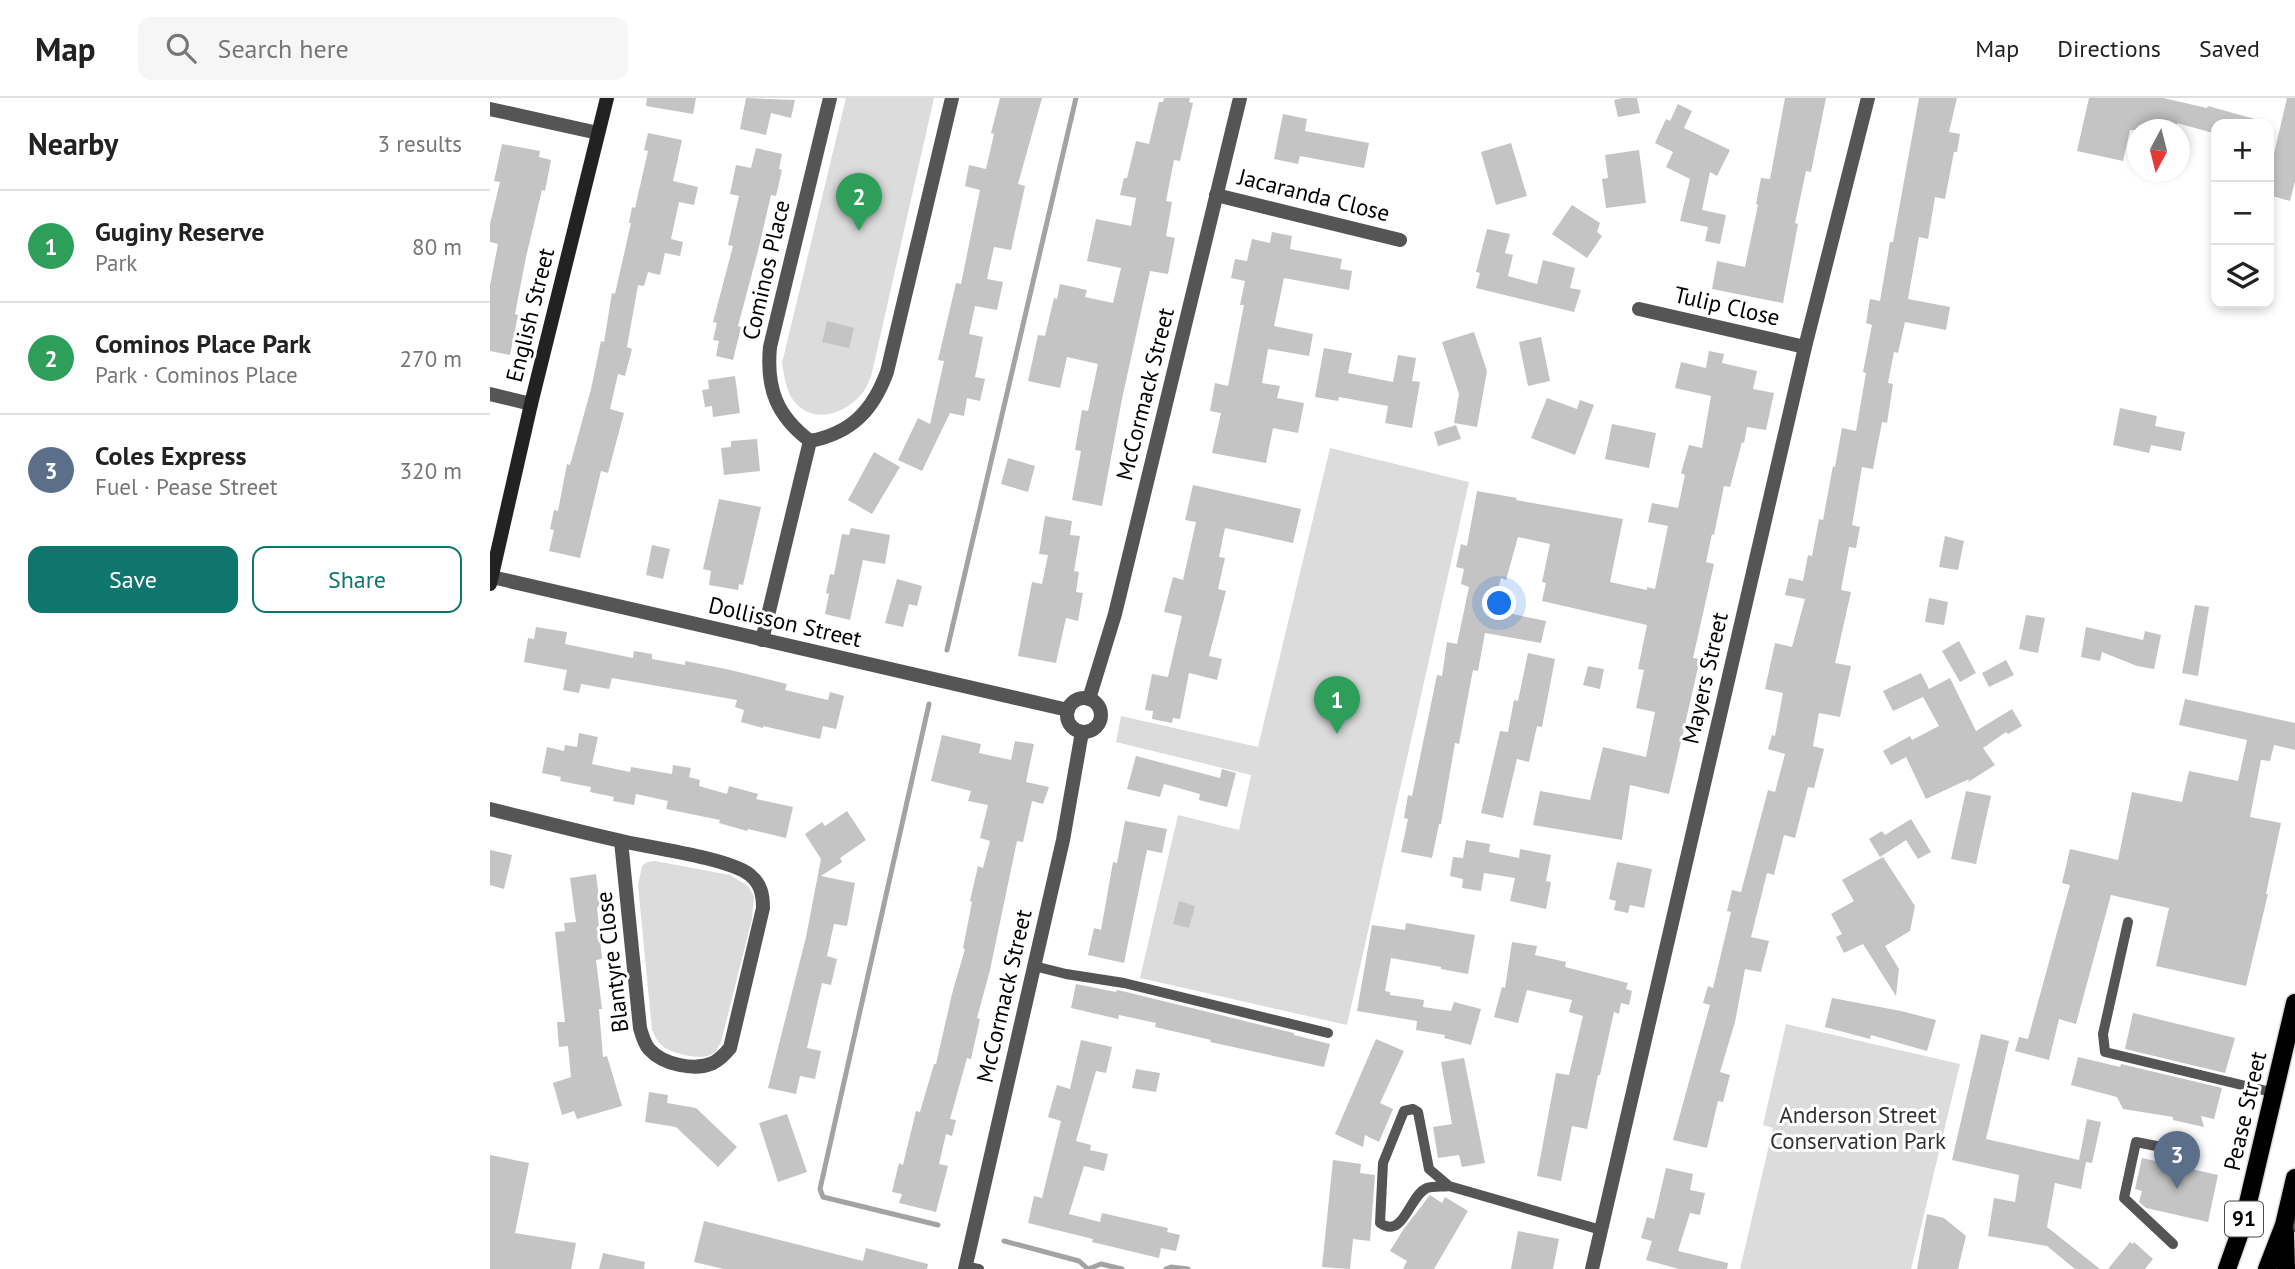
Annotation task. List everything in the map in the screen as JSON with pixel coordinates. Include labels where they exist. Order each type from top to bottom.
[{"type":"main road","name":"Pease Street","points":[[2227,1269],[2239,1237],[2295,1003]]},
{"type":"main road","name":"91","points":[[2287,1269],[2289,1221],[2295,1178]]},
{"type":"main road","points":[[2267,1269],[2289,1221]]},
{"type":"street","name":"English Street","points":[[491,581],[531,404],[607,98]]},
{"type":"street","name":"Cominos Place","points":[[810,441],[788,422],[777,405],[768,363],[830,98]]},
{"type":"street","points":[[762,640],[810,441],[842,431],[855,422],[880,392],[952,98]]},
{"type":"street","name":"McCormack Street","points":[[1089,699],[1115,614],[1240,98]]},
{"type":"street","name":"Mayers Street","points":[[1592,1269],[1805,347],[1868,98]]},
{"type":"street","points":[[490,109],[598,133]]},
{"type":"street","name":"Jacaranda Close","points":[[1216,195],[1400,240]]},
{"type":"street","name":"Tulip Close","points":[[1639,309],[1805,347]]},
{"type":"street","points":[[490,394],[531,404]]},
{"type":"street","name":"Dollisson Street","points":[[491,581],[1068,710]]},
{"type":"street","points":[[1089,699],[1099,705],[1101,719],[1095,728],[1082,732],[1069,722],[1068,710],[1076,700],[1089,699]]},
{"type":"street","name":"McCormack Street","points":[[970,1268],[1063,840],[1082,732]]},
{"type":"street","name":"Blantyre Close","points":[[490,809],[732,865],[752,876],[760,887],[763,908],[730,1048],[711,1064],[682,1065],[669,1061],[656,1055],[644,1040],[640,1028],[621,841]]},
{"type":"lane","points":[[2128,922],[2103,1034],[2105,1052],[2275,1094]]},
{"type":"lane","points":[[1034,967],[1125,984],[1328,1033]]},
{"type":"lane","points":[[1449,1186],[1429,1169],[1418,1112],[1413,1109],[1404,1111],[1383,1163],[1380,1223],[1395,1227],[1400,1224],[1417,1195],[1427,1188],[1449,1186],[1601,1230]]},
{"type":"lane","points":[[2173,1244],[2124,1198],[2136,1142],[2192,1153]]},
{"type":"green space","points":[[846,98],[934,98],[871,377],[863,392],[852,403],[835,412],[817,415],[800,408],[793,400],[782,363]]},
{"type":"green space","points":[[1330,448],[1469,482],[1347,1025],[1140,978],[1178,815],[1239,830],[1251,775],[1116,742],[1121,716],[1258,747]]},
{"type":"green space","points":[[655,861],[730,875],[748,886],[754,896],[752,919],[721,1042],[714,1053],[705,1056],[688,1056],[665,1048],[652,1030],[638,885],[642,866]]},
{"type":"green space","name":"Anderson Street Conservation Park","points":[[1786,1024],[1960,1064],[1911,1269],[1740,1269],[1773,1128],[1763,1125]]},
{"type":"building","points":[[647,98],[696,98],[693,114],[646,106]]},
{"type":"building","points":[[746,98],[795,100],[791,118],[771,113],[766,135],[740,129]]},
{"type":"building","points":[[1000,98],[1042,98],[1018,184],[1025,186],[1011,250],[994,247],[987,279],[1003,282],[997,310],[975,306],[969,334],[983,337],[975,377],[985,379],[980,401],[967,398],[964,416],[950,413],[922,471],[898,460],[918,418],[930,424],[944,361],[938,360],[956,283],[961,284],[980,190],[965,186],[969,165],[986,169]]},
{"type":"building","points":[[1164,98],[1190,98],[1189,102],[1193,103],[1180,161],[1174,160],[1166,201],[1172,202],[1166,236],[1175,238],[1168,274],[1150,271],[1102,506],[1072,500],[1081,451],[1075,450],[1082,410],[1088,411],[1098,364],[1067,357],[1060,388],[1028,381],[1038,335],[1045,336],[1060,284],[1087,290],[1085,297],[1113,303],[1121,268],[1087,261],[1096,219],[1131,226],[1136,198],[1120,195],[1124,178],[1127,178],[1136,141],[1149,144],[1159,102],[1163,102]]},
{"type":"building","points":[[1637,98],[1640,113],[1618,117],[1614,100]]},
{"type":"building","points":[[1785,98],[1826,98],[1811,172],[1806,171],[1795,223],[1798,224],[1783,303],[1712,289],[1717,261],[1745,267],[1761,178],[1770,179]]},
{"type":"building","points":[[1919,98],[1957,98],[1949,132],[1960,134],[1957,152],[1954,152],[1945,199],[1935,197],[1928,239],[1919,237],[1908,299],[1950,307],[1946,330],[1905,322],[1898,353],[1894,352],[1888,383],[1893,384],[1887,423],[1882,422],[1873,469],[1862,467],[1852,525],[1860,527],[1856,548],[1849,547],[1841,590],[1851,592],[1835,663],[1851,666],[1840,717],[1819,713],[1813,746],[1824,749],[1814,788],[1808,787],[1795,838],[1784,835],[1774,875],[1767,873],[1751,937],[1769,941],[1761,972],[1745,969],[1735,1022],[1720,1072],[1730,1075],[1723,1102],[1718,1101],[1707,1148],[1673,1140],[1710,1005],[1703,1003],[1708,986],[1713,988],[1731,912],[1727,911],[1732,890],[1741,892],[1768,790],[1775,792],[1785,754],[1768,749],[1772,735],[1775,736],[1783,693],[1765,689],[1775,643],[1792,647],[1805,599],[1785,595],[1789,578],[1803,581],[1808,555],[1812,556],[1819,519],[1823,520],[1842,428],[1856,431],[1872,325],[1866,323],[1870,299],[1880,301]]},
{"type":"building","points":[[2089,98],[2163,98],[2207,108],[2208,106],[2254,119],[2211,119],[2211,132],[2190,127],[2190,119],[2127,119],[2127,143],[2123,161],[2077,151]]},
{"type":"building","points":[[2287,98],[2295,98],[2295,181],[2290,201],[2274,196],[2274,154]]},
{"type":"building","points":[[1678,104],[1692,111],[1684,128],[1730,150],[1717,176],[1710,172],[1702,210],[1726,215],[1720,244],[1705,241],[1708,227],[1680,221],[1690,179],[1666,167],[1673,152],[1655,143],[1666,119],[1670,121]]},
{"type":"building","points":[[1283,114],[1307,119],[1305,131],[1369,143],[1364,168],[1300,156],[1298,164],[1274,159]]},
{"type":"building","points":[[648,133],[682,140],[673,181],[698,187],[694,205],[679,202],[671,239],[683,242],[680,256],[665,253],[660,275],[648,272],[644,286],[638,285],[627,347],[632,349],[625,376],[618,374],[610,409],[624,413],[608,473],[601,471],[580,558],[549,551],[554,530],[550,529],[554,510],[558,511],[567,464],[570,465],[601,341],[604,342],[612,293],[615,294],[632,207],[635,208],[648,151],[644,150]]},
{"type":"building","points":[[1511,143],[1527,196],[1496,205],[1481,152]]},
{"type":"building","points":[[502,144],[540,151],[539,157],[551,160],[526,257],[510,355],[490,351],[490,285],[498,244],[490,242],[490,224],[500,182],[494,181]]},
{"type":"building","points":[[756,148],[782,154],[779,169],[782,170],[776,196],[771,195],[738,326],[741,327],[733,360],[716,356],[719,341],[713,340],[717,323],[713,322],[733,246],[728,245],[739,196],[730,194],[736,165],[751,168]]},
{"type":"building","points":[[1639,150],[1646,203],[1606,208],[1602,179],[1608,178],[1605,155]]},
{"type":"building","points":[[1572,205],[1600,223],[1597,232],[1602,236],[1587,258],[1552,234]]},
{"type":"building","points":[[1487,229],[1510,234],[1505,253],[1513,255],[1508,276],[1537,284],[1543,260],[1575,268],[1570,288],[1581,290],[1574,312],[1476,288],[1480,273],[1476,272]]},
{"type":"building","points":[[1272,232],[1292,236],[1290,249],[1342,259],[1340,269],[1352,271],[1349,290],[1284,278],[1274,326],[1313,334],[1309,356],[1268,349],[1262,383],[1280,386],[1277,398],[1304,403],[1298,433],[1273,428],[1266,463],[1212,453],[1221,413],[1210,411],[1215,383],[1228,386],[1244,305],[1240,305],[1245,281],[1231,278],[1235,259],[1247,261],[1252,239],[1270,243]]},
{"type":"building","points":[[827,321],[854,328],[849,348],[822,342]]},
{"type":"building","points":[[1474,332],[1487,371],[1477,427],[1454,423],[1459,394],[1442,342]]},
{"type":"building","points":[[1541,337],[1550,381],[1528,386],[1519,342]]},
{"type":"building","points":[[1324,348],[1352,353],[1348,373],[1393,382],[1398,355],[1416,358],[1412,381],[1420,382],[1412,428],[1385,423],[1388,406],[1339,397],[1338,401],[1315,397]]},
{"type":"building","points":[[1709,351],[1724,354],[1722,363],[1757,371],[1753,389],[1774,393],[1766,430],[1747,427],[1730,487],[1724,486],[1706,562],[1714,564],[1693,658],[1700,659],[1669,794],[1630,785],[1622,840],[1533,825],[1540,791],[1590,800],[1603,747],[1646,757],[1655,712],[1636,708],[1644,670],[1638,669],[1647,625],[1542,601],[1546,583],[1542,582],[1550,544],[1518,537],[1506,580],[1501,578],[1494,606],[1499,607],[1498,611],[1546,621],[1541,643],[1485,633],[1478,671],[1473,670],[1459,744],[1455,743],[1441,824],[1432,858],[1401,852],[1408,819],[1404,818],[1408,795],[1412,796],[1437,675],[1442,676],[1447,642],[1457,644],[1469,587],[1461,584],[1464,569],[1456,567],[1461,544],[1467,546],[1477,491],[1623,519],[1610,582],[1647,590],[1647,587],[1655,589],[1668,526],[1648,522],[1652,503],[1678,508],[1685,475],[1681,473],[1689,445],[1702,448],[1711,396],[1675,388],[1681,362],[1706,368]]},
{"type":"building","points":[[735,376],[740,413],[713,417],[712,406],[705,407],[702,390],[709,389],[708,380]]},
{"type":"building","points":[[1547,398],[1577,409],[1580,400],[1594,405],[1575,455],[1531,438]]},
{"type":"building","points":[[2120,408],[2157,416],[2155,426],[2185,432],[2181,451],[2151,445],[2149,453],[2113,445]]},
{"type":"building","points":[[1612,424],[1656,433],[1649,468],[1605,459]]},
{"type":"building","points":[[1456,425],[1461,439],[1438,446],[1434,432]]},
{"type":"building","points":[[757,439],[760,471],[724,475],[721,448],[731,447],[731,441]]},
{"type":"building","points":[[874,452],[900,467],[872,514],[848,500]]},
{"type":"building","points":[[1008,458],[1035,466],[1028,492],[1001,484]]},
{"type":"building","points":[[1193,485],[1301,509],[1293,543],[1225,528],[1219,557],[1225,558],[1218,589],[1226,591],[1209,656],[1222,659],[1217,680],[1189,673],[1180,719],[1173,718],[1172,723],[1152,719],[1153,711],[1145,710],[1152,674],[1168,677],[1182,616],[1164,612],[1173,577],[1183,580],[1196,522],[1185,520]]},
{"type":"building","points":[[719,499],[761,507],[743,585],[739,584],[738,590],[709,585],[711,571],[703,569]]},
{"type":"building","points":[[1045,516],[1072,521],[1070,535],[1080,536],[1074,571],[1079,572],[1076,592],[1083,593],[1078,621],[1066,618],[1056,663],[1018,656],[1032,582],[1042,584],[1048,555],[1039,554]]},
{"type":"building","points":[[851,528],[890,535],[885,564],[863,560],[850,620],[825,614],[830,574],[834,575],[842,534],[849,535]]},
{"type":"building","points":[[1945,536],[1964,541],[1958,570],[1939,567]]},
{"type":"building","points":[[652,545],[670,549],[663,579],[646,575]]},
{"type":"building","points":[[897,579],[922,586],[917,606],[909,604],[903,627],[885,623]]},
{"type":"building","points":[[1929,598],[1948,602],[1944,625],[1925,622]]},
{"type":"building","points":[[2195,605],[2209,607],[2198,676],[2182,673]]},
{"type":"building","points":[[2026,615],[2045,618],[2038,653],[2019,649]]},
{"type":"building","points":[[536,627],[567,632],[565,644],[633,658],[634,651],[652,654],[652,659],[685,665],[685,661],[726,669],[787,684],[785,690],[828,700],[830,692],[844,696],[836,729],[823,726],[820,739],[763,728],[741,722],[744,710],[735,707],[737,700],[612,678],[609,689],[581,684],[579,693],[563,690],[567,670],[524,662],[528,638],[534,639]]},
{"type":"building","points":[[2086,627],[2143,640],[2145,631],[2161,635],[2154,669],[2137,666],[2102,652],[2100,661],[2081,657]]},
{"type":"building","points":[[1959,641],[1976,673],[1960,682],[1942,651]]},
{"type":"building","points":[[1528,653],[1555,659],[1542,727],[1537,726],[1529,762],[1517,759],[1503,818],[1481,813],[1500,731],[1508,732]]},
{"type":"building","points":[[2006,660],[2014,675],[1989,687],[1982,673]]},
{"type":"building","points":[[1588,666],[1604,669],[1600,689],[1583,685]]},
{"type":"building","points":[[1921,673],[1929,689],[1950,678],[1976,731],[2012,709],[2022,726],[2008,734],[2006,732],[1983,748],[1995,765],[1968,782],[1969,779],[1926,799],[1906,757],[1891,765],[1883,751],[1910,736],[1912,740],[1939,726],[1923,697],[1893,711],[1883,691]]},
{"type":"building","points":[[2185,699],[2295,723],[2295,750],[2274,745],[2270,761],[2261,760],[2250,817],[2281,823],[2268,894],[2246,986],[2156,966],[2169,908],[2111,895],[2076,1024],[2059,1019],[2049,1060],[2015,1051],[2019,1037],[2028,1039],[2070,885],[2062,883],[2070,849],[2118,860],[2132,792],[2182,802],[2189,771],[2238,781],[2247,740],[2179,725]]},
{"type":"building","points":[[579,733],[598,737],[592,764],[630,772],[631,767],[672,774],[673,765],[691,768],[689,777],[700,780],[699,786],[727,794],[729,786],[758,794],[756,799],[793,807],[786,838],[748,829],[747,831],[719,823],[720,820],[666,809],[668,801],[636,794],[634,805],[613,801],[614,797],[590,792],[591,787],[560,781],[561,777],[542,773],[547,747],[564,751],[565,745],[577,747]]},
{"type":"building","points":[[942,735],[981,744],[979,753],[1011,760],[1015,741],[1034,744],[1026,782],[1049,787],[1043,804],[1032,801],[1023,842],[1017,841],[977,1018],[980,1019],[971,1059],[967,1058],[950,1119],[956,1120],[952,1136],[946,1134],[939,1164],[948,1166],[936,1212],[899,1203],[902,1194],[892,1192],[899,1163],[903,1165],[916,1111],[920,1112],[936,1064],[965,949],[970,901],[978,866],[983,868],[990,841],[980,838],[988,805],[968,801],[971,791],[931,781]]},
{"type":"building","points":[[1136,756],[1220,778],[1222,769],[1236,773],[1227,807],[1199,800],[1200,794],[1164,784],[1160,797],[1127,789]]},
{"type":"building","points":[[1966,791],[1991,796],[1976,864],[1951,859]]},
{"type":"building","points":[[847,811],[866,840],[840,858],[842,862],[821,876],[855,883],[847,926],[834,924],[827,956],[837,959],[831,985],[822,983],[807,1048],[821,1051],[815,1079],[800,1076],[796,1094],[768,1088],[806,937],[821,859],[805,834],[822,822],[825,826]]},
{"type":"building","points":[[1911,819],[1931,852],[1918,859],[1906,840],[1880,857],[1869,839],[1882,831],[1885,835]]},
{"type":"building","points":[[1125,821],[1167,829],[1162,853],[1147,850],[1124,963],[1088,955],[1094,928],[1101,930],[1113,862],[1117,863]]},
{"type":"building","points":[[1466,840],[1490,844],[1489,852],[1519,858],[1520,849],[1551,855],[1546,881],[1551,882],[1546,909],[1510,901],[1515,878],[1484,873],[1481,891],[1462,888],[1463,879],[1450,876],[1453,857],[1463,858]]},
{"type":"building","points":[[490,850],[512,855],[504,889],[490,885]]},
{"type":"building","points":[[1883,857],[1915,906],[1910,931],[1885,946],[1899,969],[1896,996],[1863,944],[1844,953],[1836,937],[1842,934],[1831,914],[1854,901],[1842,880]]},
{"type":"building","points":[[1617,862],[1652,869],[1644,908],[1630,905],[1628,913],[1614,910],[1616,901],[1609,899]]},
{"type":"building","points":[[596,874],[602,959],[596,960],[602,1009],[599,1009],[603,1057],[607,1056],[622,1106],[577,1119],[574,1111],[562,1115],[553,1083],[571,1077],[568,1046],[559,1047],[557,1022],[565,1022],[555,932],[565,931],[564,923],[576,922],[570,878]]},
{"type":"building","points":[[1179,901],[1195,906],[1189,928],[1173,924]]},
{"type":"building","points":[[1406,923],[1475,935],[1468,974],[1391,958],[1385,991],[1390,992],[1390,995],[1424,1000],[1423,1007],[1451,1011],[1454,1002],[1481,1009],[1471,1045],[1444,1038],[1445,1035],[1416,1030],[1417,1021],[1357,1011],[1372,925],[1405,930]]},
{"type":"building","points":[[1512,942],[1537,946],[1535,955],[1566,962],[1565,967],[1628,983],[1626,989],[1632,991],[1629,1005],[1621,1003],[1619,1014],[1614,1012],[1587,1129],[1572,1126],[1561,1181],[1537,1176],[1556,1073],[1569,1075],[1583,1016],[1569,1012],[1572,1000],[1527,990],[1518,1023],[1494,1017],[1502,987],[1505,988]]},
{"type":"building","points":[[1076,984],[1122,991],[1330,1044],[1324,1067],[1210,1042],[1211,1040],[1155,1027],[1156,1023],[1119,1015],[1118,1019],[1071,1008]]},
{"type":"building","points":[[1832,998],[1936,1020],[1927,1051],[1871,1035],[1870,1039],[1825,1027]]},
{"type":"building","points":[[2133,1013],[2235,1038],[2225,1073],[2125,1049]]},
{"type":"building","points":[[1981,1034],[2009,1041],[1986,1139],[2079,1160],[2087,1119],[2101,1122],[2092,1163],[2086,1162],[2081,1189],[2055,1183],[2047,1227],[2100,1269],[2075,1269],[2047,1246],[1988,1236],[1994,1198],[2015,1202],[2019,1175],[1952,1160]]},
{"type":"building","points":[[1376,1039],[1404,1051],[1380,1103],[1393,1109],[1379,1142],[1365,1135],[1363,1147],[1335,1134]]},
{"type":"building","points":[[1081,1040],[1112,1047],[1106,1073],[1096,1071],[1076,1141],[1091,1145],[1090,1150],[1108,1154],[1104,1171],[1084,1166],[1069,1214],[1100,1222],[1102,1213],[1168,1228],[1167,1232],[1180,1235],[1176,1251],[1161,1248],[1159,1258],[1028,1223],[1034,1196],[1042,1198],[1061,1121],[1048,1117],[1057,1085],[1070,1089]]},
{"type":"building","points":[[2078,1057],[2120,1067],[2121,1064],[2222,1088],[2214,1119],[2201,1116],[2204,1127],[2173,1120],[2173,1117],[2123,1109],[2117,1097],[2071,1085]]},
{"type":"building","points":[[1464,1058],[1485,1163],[1462,1167],[1459,1155],[1438,1158],[1433,1127],[1452,1124],[1441,1062]]},
{"type":"building","points":[[1136,1069],[1160,1073],[1156,1092],[1132,1088]]},
{"type":"building","points":[[649,1092],[668,1095],[667,1103],[696,1108],[737,1147],[718,1167],[676,1127],[645,1122]]},
{"type":"building","points":[[787,1114],[807,1172],[778,1182],[759,1123]]},
{"type":"building","points":[[490,1155],[529,1163],[515,1233],[576,1243],[571,1269],[490,1269]]},
{"type":"building","points":[[2142,1158],[2218,1175],[2208,1222],[2146,1208],[2139,1202],[2142,1191],[2135,1189]]},
{"type":"building","points":[[1333,1160],[1361,1164],[1360,1173],[1375,1175],[1370,1241],[1353,1239],[1350,1269],[1322,1267]]},
{"type":"building","points":[[1666,1168],[1693,1174],[1690,1190],[1705,1193],[1700,1215],[1690,1213],[1678,1251],[1728,1263],[1727,1269],[1679,1269],[1646,1260],[1652,1241],[1641,1238],[1647,1217],[1654,1219]]},
{"type":"building","points":[[1430,1195],[1442,1203],[1445,1197],[1468,1211],[1434,1269],[1403,1269],[1407,1261],[1390,1251]]},
{"type":"building","points":[[1927,1214],[1944,1218],[1966,1236],[1958,1269],[1917,1269]]},
{"type":"building","points":[[704,1221],[863,1261],[866,1248],[928,1264],[927,1269],[724,1269],[694,1262]]},
{"type":"building","points":[[1518,1231],[1559,1239],[1553,1269],[1511,1269]]},
{"type":"building","points":[[2130,1242],[2134,1242],[2153,1259],[2145,1269],[2108,1269]]},
{"type":"building","points":[[603,1253],[645,1262],[644,1269],[599,1269]]},
{"type":"waterway","points":[[947,650],[1076,98]]},
{"type":"waterway","points":[[929,704],[820,1189],[823,1197],[938,1225]]},
{"type":"waterway","points":[[1004,1241],[1079,1261],[1088,1269],[1101,1264],[1122,1269]]},
{"type":"waterway","points":[[1166,1269],[1188,1269]]},
{"type":"place","name":"Cominos Place Park","points":[[859,231]]},
{"type":"place","name":"Guginy Reserve","points":[[1337,734]]},
{"type":"place","name":"Coles Express","points":[[2177,1189]]}]
